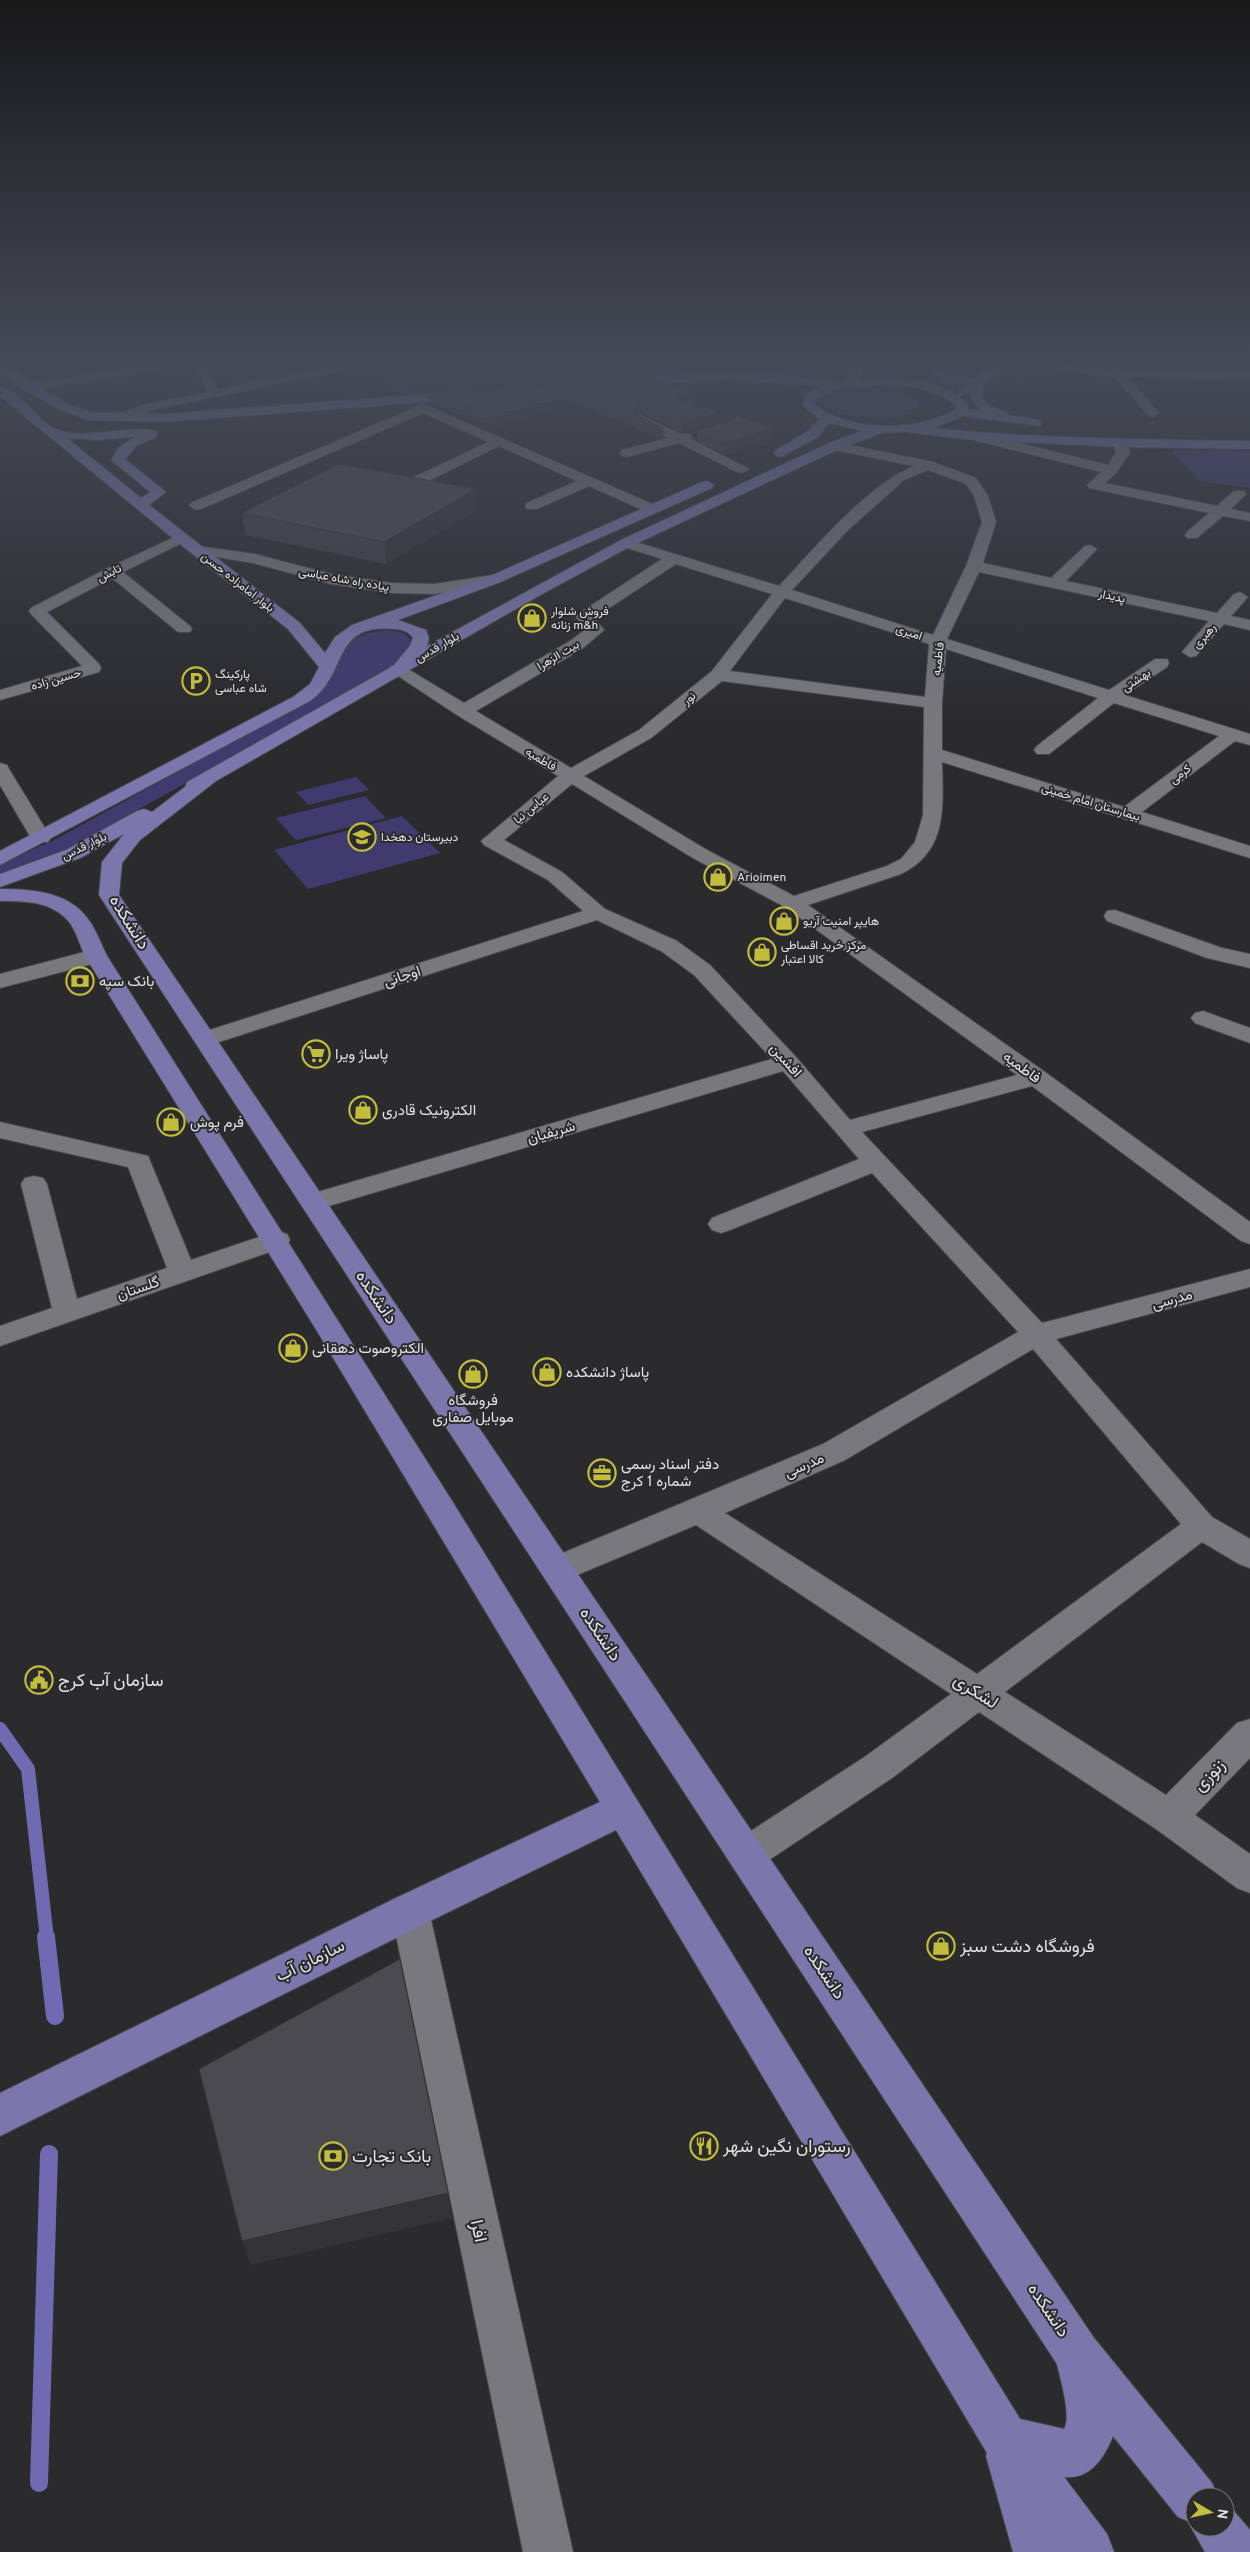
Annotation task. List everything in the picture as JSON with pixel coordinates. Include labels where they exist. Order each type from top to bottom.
[{"type":"main road","name":"بلوار امامزاده حسن","points":[[111,481],[294,626],[328,668]]},
{"type":"main road","points":[[140,505],[158,492],[144,481]]},
{"type":"main road","points":[[357,630],[493,580],[715,481]]},
{"type":"main road","name":"بلوار قدس","points":[[0,881],[74,854],[396,670],[626,542],[758,481]]},
{"type":"main road","points":[[357,630],[391,624],[405,626],[420,633],[421,641],[418,648],[396,670]]},
{"type":"main road","name":"بلوار قدس","points":[[0,859],[280,711],[315,688],[328,668],[340,641],[357,630]]},
{"type":"main road","name":"دانشکده","points":[[209,778],[133,836],[112,862],[109,895],[1078,2354],[1185,2488]]},
{"type":"main road","points":[[0,895],[18,895],[59,902],[78,920],[96,956],[277,1240],[429,1487],[1005,2438],[1089,2552]]},
{"type":"main road","name":"سازمان آب","points":[[0,2115],[410,1911],[623,1809]]},
{"type":"main road","points":[[1005,2438],[1053,2452],[1074,2454],[1090,2435],[1090,2408],[1078,2354]]},
{"type":"main road","points":[[1005,2438],[1038,2552]]},
{"type":"main road","points":[[1224,2537],[1236,2552]]},
{"type":"street","points":[[196,506],[253,481]]},
{"type":"street","points":[[410,484],[416,481]]},
{"type":"street","points":[[532,506],[589,481]]},
{"type":"street","points":[[589,481],[652,509]]},
{"type":"street","name":"نور","points":[[570,776],[645,734],[718,675],[782,592],[842,528],[894,481]]},
{"type":"street","name":"فاطمیه","points":[[792,903],[894,870],[908,862],[925,844],[933,815],[933,703],[938,642],[974,566],[989,522],[981,496],[971,481]]},
{"type":"street","points":[[1098,481],[1094,485],[1250,517]]},
{"type":"street","points":[[1192,535],[1239,494]]},
{"type":"street","name":"تابش","points":[[37,611],[112,571],[181,538]]},
{"type":"street","name":"امیری","points":[[626,542],[1241,737]]},
{"type":"street","points":[[1055,584],[1090,549]]},
{"type":"street","name":"پیاده راه شاه عباسی","points":[[197,550],[254,559],[286,569],[331,579],[392,588],[434,589],[493,580]]},
{"type":"street","name":"بیت الزهرا","points":[[463,711],[576,645],[596,630],[584,617],[674,558]]},
{"type":"street","name":"پدیدار","points":[[974,566],[1250,625]]},
{"type":"street","points":[[112,571],[184,629]]},
{"type":"street","name":"رهبری","points":[[1190,652],[1240,597]]},
{"type":"street","name":"حسین زاده","points":[[0,695],[93,668],[37,611]]},
{"type":"street","name":"بهشتی","points":[[1043,750],[1112,696],[1161,663]]},
{"type":"street","name":"فاطمیه","points":[[396,670],[700,854],[792,903],[1036,1077],[1250,1235]]},
{"type":"street","points":[[718,675],[933,703]]},
{"type":"street","name":"کرمی","points":[[1127,814],[1241,737]]},
{"type":"street","name":"بیمارستان امام خمینی","points":[[932,753],[1250,852]]},
{"type":"street","points":[[0,769],[7,793],[41,838]]},
{"type":"street","name":"عباس نیا","points":[[491,841],[570,776]]},
{"type":"street","name":"افشین","points":[[491,841],[555,876],[598,912],[669,946],[702,970],[788,1062],[845,1129],[1036,1334]]},
{"type":"street","name":"اوجانی","points":[[205,1039],[598,912]]},
{"type":"street","points":[[1115,916],[1215,954],[1250,961]]},
{"type":"street","points":[[0,981],[96,956]]},
{"type":"street","points":[[1203,1018],[1250,1036]]},
{"type":"street","name":"شریفیان","points":[[314,1202],[788,1062]]},
{"type":"street","points":[[845,1129],[1036,1077]]},
{"type":"street","points":[[0,1130],[139,1162],[182,1273]]},
{"type":"street","points":[[721,1224],[876,1162]]},
{"type":"street","points":[[34,1184],[67,1313]]},
{"type":"street","name":"گلستان","points":[[0,1336],[277,1240]]},
{"type":"street","name":"مدرسی","points":[[558,1569],[834,1452],[1036,1334],[1250,1278]]},
{"type":"street","points":[[1036,1334],[1200,1526],[1250,1555]]},
{"type":"street","name":"لشکری","points":[[698,1511],[1169,1817],[1250,1876]]},
{"type":"street","points":[[747,1854],[880,1767],[1200,1526]]},
{"type":"street","name":"زنوزی","points":[[1169,1817],[1250,1734]]},
{"type":"street","name":"افرا","points":[[410,1911],[548,2552]]},
{"type":"shaded area","points":[[1200,481],[1250,481],[1250,488]]},
{"type":"shaded area","points":[[387,630],[404,633],[410,639],[409,646],[402,657],[373,680],[61,852],[0,873],[0,865],[60,837],[303,702],[351,641],[367,633]]},
{"type":"shaded area","points":[[356,777],[369,790],[308,805],[296,792]]},
{"type":"shaded area","points":[[365,796],[386,818],[296,840],[276,818]]},
{"type":"shaded area","points":[[402,816],[440,853],[308,889],[274,850]]},
{"type":"building","points":[[305,481],[433,481],[476,489],[384,542],[242,513]]},
{"type":"building","name":"بانک تجارت","points":[[400,1959],[448,2193],[242,2241],[199,2069]]},
{"type":"waterway","points":[[0,1729],[28,1769],[47,1939]]},
{"type":"waterway","points":[[46,1937],[55,2016]]},
{"type":"waterway","points":[[39,2483],[49,2154]]},
{"type":"place","name":"فروش شلوار زنانه m&h","points":[[532,618]]},
{"type":"place","name":"پارکینگ شاه عباسی","points":[[196,681]]},
{"type":"place","name":"دبیرستان دهخدا","points":[[362,837]]},
{"type":"place","name":"Arioimen","points":[[718,877]]},
{"type":"place","name":"هایپر امنیت آریو","points":[[784,921]]},
{"type":"place","name":"مرکز خرید اقساطی کالا اعتبار","points":[[762,952]]},
{"type":"place","name":"بانک سپه","points":[[80,981]]},
{"type":"place","name":"پاساژ ویرا","points":[[316,1054]]},
{"type":"place","name":"الکترونیک قادری","points":[[363,1110]]},
{"type":"place","name":"فرم پوش","points":[[171,1122]]},
{"type":"place","name":"الکتروصوت دهقانی","points":[[293,1348]]},
{"type":"place","name":"پاساژ دانشکده","points":[[547,1372]]},
{"type":"place","name":"فروشگاه موبایل صفاری","points":[[473,1374]]},
{"type":"place","name":"دفتر اسناد رسمی شماره 1 کرج","points":[[602,1473]]},
{"type":"place","name":"سازمان آب کرج","points":[[39,1680]]},
{"type":"place","name":"فروشگاه دشت سبز","points":[[941,1946]]},
{"type":"place","name":"رستوران نگین شهر","points":[[704,2146]]},
{"type":"place","name":"بانک تجارت","points":[[333,2156]]}]
